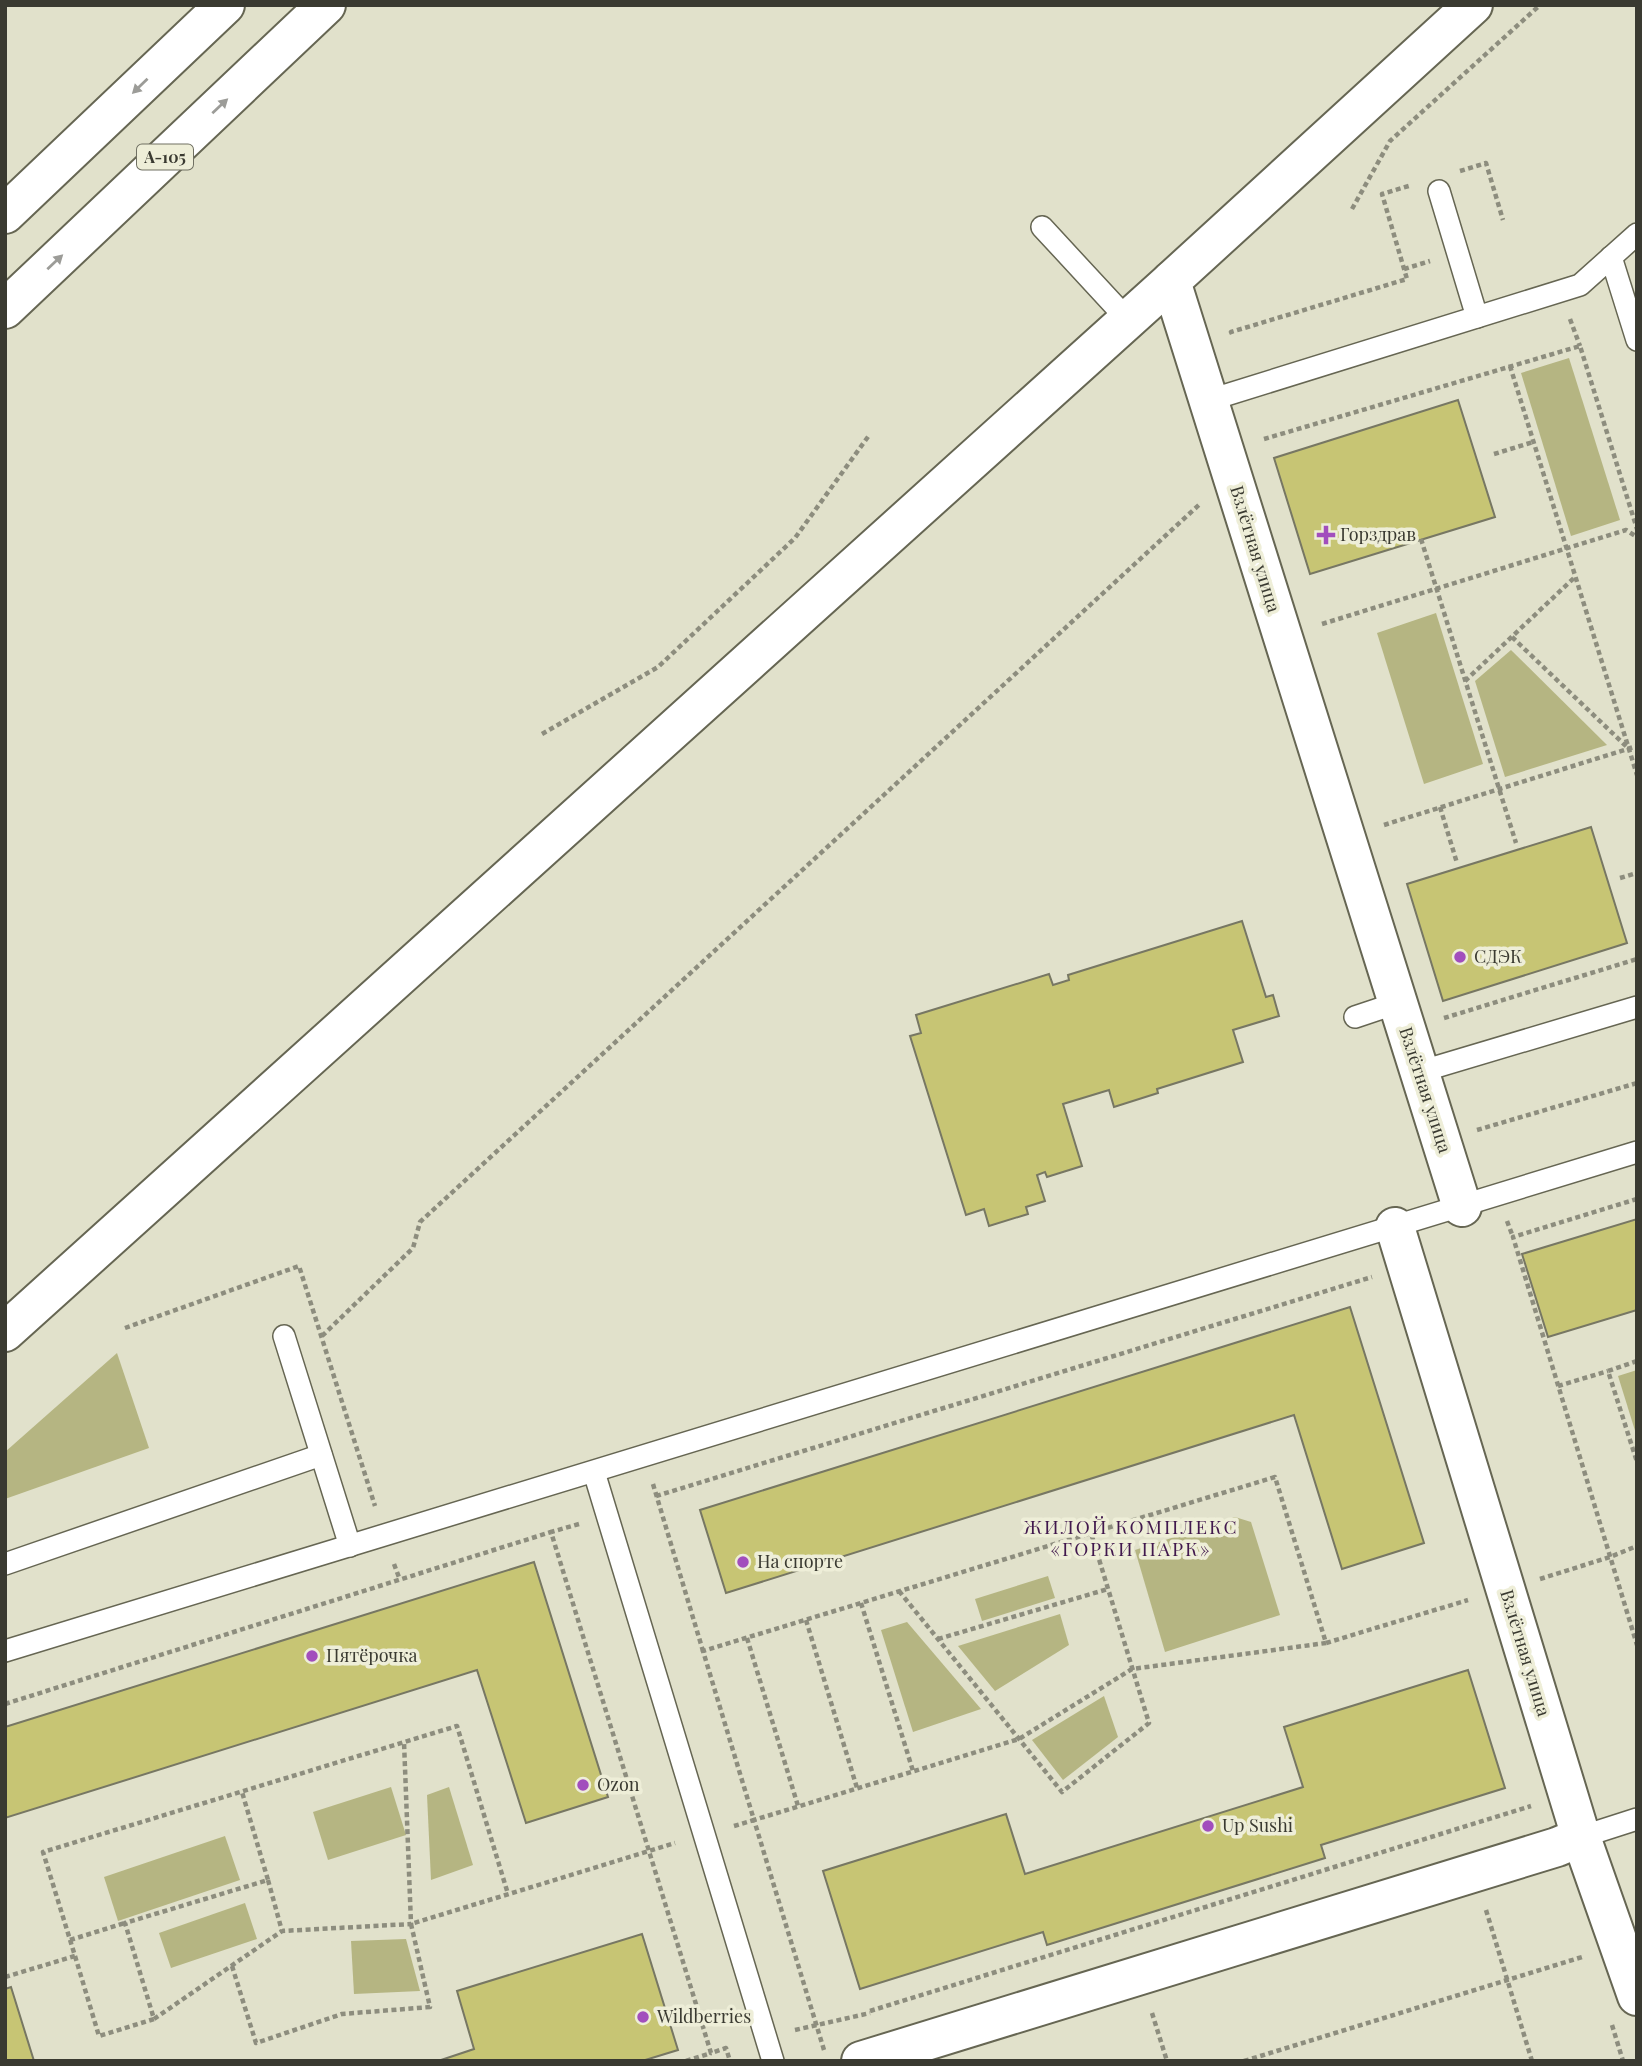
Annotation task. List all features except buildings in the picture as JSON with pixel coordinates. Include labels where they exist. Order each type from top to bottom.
[{"type":"main road","points":[[5,214],[225,5]]},
{"type":"main road","name":"А-105","points":[[5,309],[326,5]]},
{"type":"main road","points":[[5,1332],[1128,320],[1473,5]]},
{"type":"main road","name":"Взлётная улица","points":[[1171,281],[1462,1207]]},
{"type":"main road","name":"Взлётная улица","points":[[1395,1227],[1506,1591],[1569,1842],[1619,1947],[1637,1996]]},
{"type":"main road","points":[[871,2058],[1569,1842]]},
{"type":"lane","points":[[1436,183],[1477,317]]},
{"type":"lane","points":[[1042,227],[1128,320]]},
{"type":"lane","points":[[1210,400],[1580,285],[1637,234]]},
{"type":"lane","points":[[1611,257],[1637,340]]},
{"type":"lane","points":[[1355,1017],[1397,1003]]},
{"type":"lane","points":[[1419,1072],[1637,1007]]},
{"type":"lane","points":[[5,1651],[1637,1152]]},
{"type":"lane","points":[[284,1336],[350,1546]]},
{"type":"lane","points":[[5,1564],[321,1455]]},
{"type":"lane","points":[[594,1472],[773,2061]]},
{"type":"lane","points":[[1569,1842],[1637,1819]]},
{"type":"path","points":[[1352,209],[1390,141],[1540,5]]},
{"type":"path","points":[[1503,219],[1486,163],[1436,183],[1382,194],[1407,279],[1231,332],[1264,439],[1580,345],[1637,529]]},
{"type":"path","points":[[1510,366],[1637,775]]},
{"type":"path","points":[[542,734],[658,667],[795,538],[870,434]]},
{"type":"path","points":[[1494,454],[1533,442]]},
{"type":"path","points":[[322,1336],[413,1248],[420,1222],[1232,474]]},
{"type":"path","points":[[1318,611],[1322,624],[1626,530],[1637,537]]},
{"type":"path","points":[[1421,539],[1516,843]]},
{"type":"path","points":[[1465,681],[1575,577]]},
{"type":"path","points":[[1512,637],[1628,748]]},
{"type":"path","points":[[1388,838],[1384,825],[1637,746]]},
{"type":"path","points":[[1440,807],[1457,863]]},
{"type":"path","points":[[1620,878],[1637,873]]},
{"type":"path","points":[[1444,1018],[1637,959]]},
{"type":"path","points":[[1440,1005],[1456,1062]]},
{"type":"path","points":[[1474,1119],[1478,1130],[1637,1083]]},
{"type":"path","points":[[1637,1199],[1513,1237],[1637,1645]]},
{"type":"path","points":[[656,1496],[1380,1275]]},
{"type":"path","points":[[1558,1386],[1637,1362]]},
{"type":"path","points":[[1608,1371],[1637,1462]]},
{"type":"path","points":[[644,1457],[827,2061]]},
{"type":"path","points":[[703,1651],[1276,1477],[1326,1643]]},
{"type":"path","points":[[5,1704],[607,1515]]},
{"type":"path","points":[[551,1532],[711,2053]]},
{"type":"path","points":[[899,1591],[1062,1792],[1149,1723],[1091,1533]]},
{"type":"path","points":[[508,1894],[457,1727],[43,1852],[99,2036],[154,2019],[282,1931],[411,1924],[1019,1739],[1132,1669],[1326,1643],[1506,1591],[1637,1546]]},
{"type":"path","points":[[938,1639],[1108,1589]]},
{"type":"path","points":[[861,1603],[913,1771]]},
{"type":"path","points":[[806,1620],[857,1788]]},
{"type":"path","points":[[747,1637],[798,1806]]},
{"type":"path","points":[[232,1966],[256,2043],[342,2014],[430,2007],[411,1924],[404,1742]]},
{"type":"path","points":[[242,1792],[282,1931]]},
{"type":"path","points":[[686,2061],[765,2036],[870,2011],[1543,1803],[1569,1842]]},
{"type":"path","points":[[1475,1872],[1532,2061]]},
{"type":"path","points":[[70,1940],[268,1880]]},
{"type":"path","points":[[125,1923],[154,2019]]},
{"type":"path","points":[[1244,2061],[1619,1947]]},
{"type":"path","points":[[5,1977],[75,1956]]},
{"type":"path","points":[[1141,1975],[1167,2061]]},
{"type":"path","points":[[870,2011],[871,2058]]},
{"type":"path","points":[[726,2048],[730,2061]]},
{"type":"green space","points":[[1569,358],[1620,520],[1571,536],[1521,373]]},
{"type":"green space","points":[[1436,613],[1483,764],[1424,784],[1377,633]]},
{"type":"green space","points":[[1511,650],[1607,745],[1505,777],[1475,681]]},
{"type":"green space","points":[[117,1353],[149,1448],[5,1499],[5,1452]]},
{"type":"green space","points":[[1637,1370],[1637,1437],[1618,1376]]},
{"type":"green space","points":[[1235,1517],[1251,1522],[1280,1615],[1165,1652],[1135,1550]]},
{"type":"green space","points":[[1048,1576],[1055,1598],[982,1621],[975,1599]]},
{"type":"green space","points":[[1060,1614],[1069,1645],[995,1691],[958,1646]]},
{"type":"green space","points":[[907,1622],[981,1709],[913,1732],[881,1630]]},
{"type":"green space","points":[[1104,1696],[1118,1737],[1063,1780],[1032,1740]]},
{"type":"green space","points":[[391,1787],[406,1835],[328,1860],[313,1812]]},
{"type":"green space","points":[[449,1787],[473,1865],[431,1880],[427,1795]]},
{"type":"green space","points":[[225,1836],[240,1880],[118,1921],[104,1877]]},
{"type":"green space","points":[[245,1903],[257,1939],[171,1968],[159,1933]]},
{"type":"green space","points":[[406,1939],[420,1991],[354,1994],[351,1941]]},
{"type":"place","name":"Горздрав","points":[[1326,535]]},
{"type":"place","name":"СДЭК","points":[[1460,957]]},
{"type":"place","name":"На спорте","points":[[743,1562]]},
{"type":"place","name":"Пятёрочка","points":[[312,1656]]},
{"type":"place","name":"Ozon","points":[[583,1785]]},
{"type":"place","name":"Up Sushi","points":[[1208,1826]]},
{"type":"place","name":"Wildberries","points":[[643,2017]]},
{"type":"district","name":"ЖИЛОЙ КОМПЛЕКС «ГОРКИ ПАРК»","points":[[1131,1538]]}]
